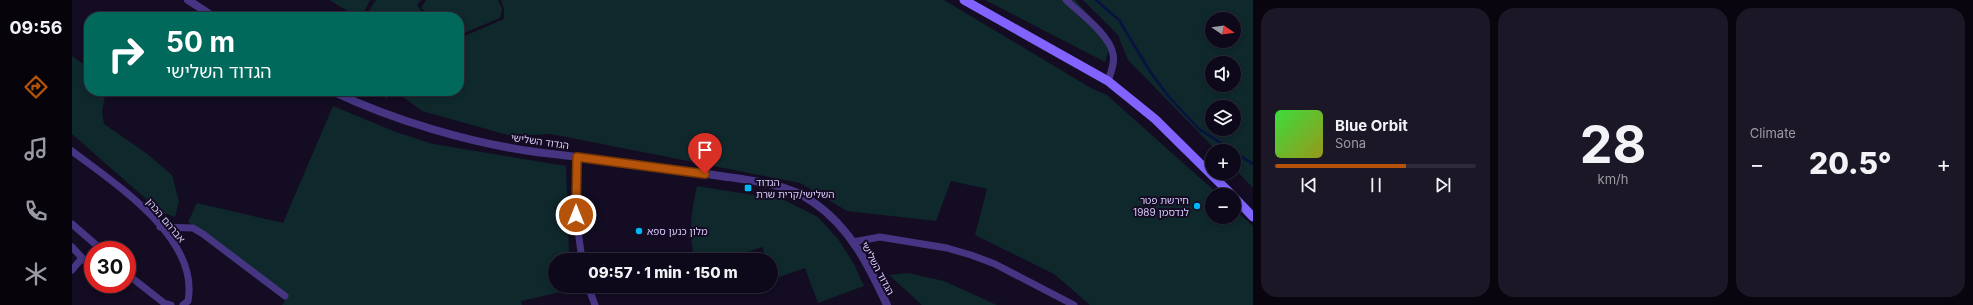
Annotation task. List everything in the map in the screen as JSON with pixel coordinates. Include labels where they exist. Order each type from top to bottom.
[{"type":"main road","points":[[964,0],[1108,81],[1155,119],[1225,188]]},
{"type":"main road","points":[[1241,204],[1253,217]]},
{"type":"street","points":[[188,0],[206,12]]},
{"type":"street","points":[[1066,0],[1104,36],[1110,45],[1114,54],[1114,65],[1108,81]]},
{"type":"street","name":"הגדוד השלישי","points":[[344,96],[379,110],[460,136],[509,148],[655,166],[771,184],[787,190],[812,201],[826,211],[853,242],[860,252],[887,305]]},
{"type":"street","name":"אברהם הכהן","points":[[72,151],[135,200],[160,227],[183,259],[187,272],[190,291],[188,301],[183,305]]},
{"type":"street","points":[[577,157],[576,215],[581,253]]},
{"type":"street","points":[[72,224],[92,241]]},
{"type":"street","points":[[160,227],[193,228],[285,296]]},
{"type":"street","points":[[853,242],[880,238],[947,248],[995,264],[1074,305]]},
{"type":"street","points":[[72,247],[83,259],[72,270]]},
{"type":"street","points":[[136,281],[164,303],[171,305]]},
{"type":"street","points":[[591,293],[595,305]]},
{"type":"green space","points":[[329,0],[370,0],[364,12],[349,12]]},
{"type":"green space","points":[[376,0],[421,0],[417,5],[422,12],[368,12]]},
{"type":"green space","points":[[426,0],[498,0],[502,9],[500,18],[464,33],[464,12],[425,12],[421,8]]},
{"type":"green space","points":[[501,0],[944,0],[1091,88],[1107,95],[1211,188],[1205,188],[1205,224],[1241,224],[1241,215],[1253,226],[1253,305],[1090,305],[1054,274],[975,235],[987,189],[951,181],[936,221],[847,211],[800,183],[551,134],[512,136],[422,111],[402,96],[464,96],[464,36],[504,19],[504,9]]},
{"type":"green space","points":[[985,0],[1075,0],[1112,41],[1105,62]]},
{"type":"green space","points":[[1083,0],[1253,0],[1253,188],[1241,175],[1241,144],[1210,144],[1128,60],[1118,35]]},
{"type":"green space","points":[[72,56],[84,64],[84,96],[105,96],[102,111],[104,124],[146,153],[172,175],[179,201],[175,217],[161,212],[72,134]]},
{"type":"green space","points":[[333,106],[396,132],[433,144],[566,166],[569,253],[548,253],[548,293],[557,293],[521,301],[522,305],[282,305],[287,298],[188,222],[197,203],[283,223]]},
{"type":"green space","points":[[697,186],[784,200],[818,217],[838,239],[854,264],[864,286],[818,303],[805,268],[778,277],[778,253],[764,253],[762,247],[744,253],[693,253],[691,232],[693,205]]},
{"type":"green space","points":[[908,273],[944,281],[997,305],[922,305],[889,275]]},
{"type":"waterway","points":[[1096,0],[1119,20],[1149,70],[1169,97],[1199,129],[1222,144]]},
{"type":"waterway","points":[[1241,156],[1253,164]]},
{"type":"place","name":"הגדוד השלישי/קרית שרת","points":[[748,188]]},
{"type":"place","name":"חירשת פטר לנדסמן 1989","points":[[1197,206]]},
{"type":"place","name":"מלון כנען ספא","points":[[639,231]]},
{"type":"route","points":[[576,215],[577,157],[655,166],[705,174]]}]
